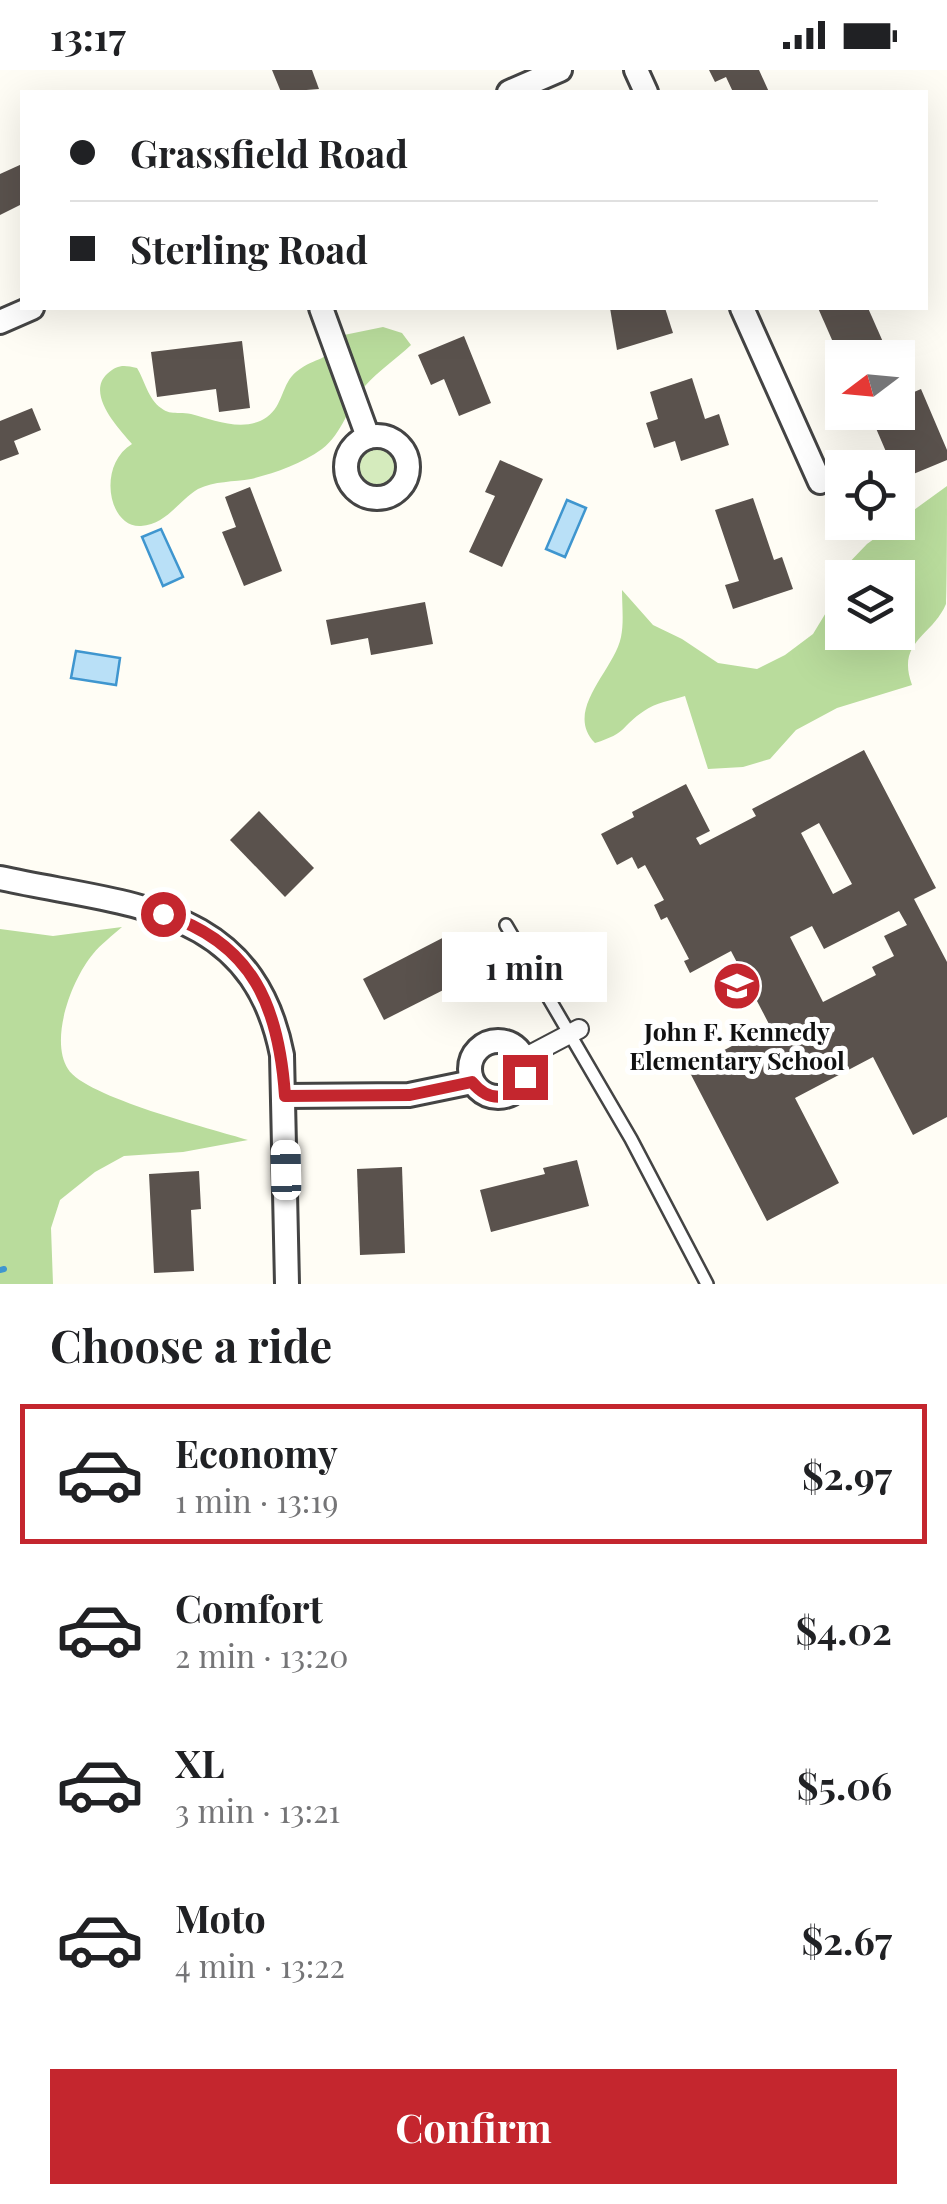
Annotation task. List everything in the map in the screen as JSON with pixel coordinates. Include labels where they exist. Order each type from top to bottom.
[{"type":"street","points":[[515,90],[560,70]]},
{"type":"street","points":[[0,322],[27,310]]},
{"type":"street","points":[[322,310],[368,436]]},
{"type":"street","points":[[743,310],[820,482]]},
{"type":"street","points":[[0,878],[163,914],[214,937],[242,964],[265,996],[276,1024],[285,1096],[287,1284]]},
{"type":"street","points":[[524,1058],[574,1031]]},
{"type":"street","points":[[485,1043],[512,1044],[524,1058],[525,1077],[505,1097],[486,1095],[472,1082],[470,1064],[485,1043]]},
{"type":"street","points":[[285,1096],[410,1095],[472,1082]]},
{"type":"lane","points":[[506,925],[574,1031],[707,1284]]},
{"type":"green space","points":[[383,327],[402,333],[411,345],[365,386],[322,449],[269,474],[198,489],[165,517],[150,524],[130,524],[121,517],[114,506],[111,480],[121,454],[132,444],[102,401],[101,382],[111,371],[121,366],[137,368],[153,400],[168,412],[249,424],[267,417],[291,377],[326,356],[344,335]]},
{"type":"green space","points":[[377,441],[395,448],[402,466],[395,484],[377,491],[359,484],[352,466],[359,448]]},
{"type":"green space","points":[[947,486],[946,604],[915,644],[915,560],[852,560],[873,540],[915,540],[915,509]]},
{"type":"green space","points":[[622,590],[653,625],[718,663],[757,669],[813,634],[825,614],[825,650],[912,650],[908,670],[912,685],[837,708],[796,730],[770,759],[743,767],[708,769],[685,696],[648,708],[619,732],[595,743],[587,730],[587,704],[621,637]]},
{"type":"green space","points":[[122,927],[93,954],[71,993],[61,1042],[68,1069],[79,1080],[123,1101],[248,1140],[183,1152],[124,1156],[95,1172],[60,1200],[51,1228],[53,1284],[0,1284],[0,929],[53,936]]},
{"type":"water","points":[[567,500],[586,508],[565,557],[546,549]]},
{"type":"water","points":[[161,529],[183,577],[163,586],[142,537]]},
{"type":"water","points":[[76,651],[120,658],[116,685],[71,678]]},
{"type":"building","points":[[272,70],[312,70],[319,89],[306,90],[280,90]]},
{"type":"building","points":[[709,70],[759,70],[768,90],[732,90],[726,77],[715,82]]},
{"type":"building","points":[[20,165],[20,205],[0,215],[0,174]]},
{"type":"building","points":[[610,310],[666,310],[673,333],[617,350]]},
{"type":"building","points":[[819,310],[869,310],[882,340],[832,340]]},
{"type":"building","points":[[464,336],[491,403],[459,416],[444,379],[431,385],[418,355]]},
{"type":"building","points":[[242,341],[250,408],[219,412],[216,389],[157,397],[151,352]]},
{"type":"building","points":[[692,378],[705,419],[719,414],[729,445],[681,461],[675,441],[654,448],[646,423],[658,419],[650,392]]},
{"type":"building","points":[[921,389],[947,450],[947,460],[915,473],[915,450],[885,450],[877,430],[915,430],[915,392]]},
{"type":"building","points":[[32,408],[41,430],[14,441],[19,454],[0,461],[0,421]]},
{"type":"building","points":[[500,460],[543,479],[502,567],[469,552],[495,496],[485,492]]},
{"type":"building","points":[[250,487],[282,571],[244,586],[222,532],[236,527],[225,497]]},
{"type":"building","points":[[753,498],[774,560],[782,557],[793,589],[733,609],[725,585],[739,581],[715,510]]},
{"type":"building","points":[[425,602],[433,644],[371,655],[368,638],[331,645],[326,620]]},
{"type":"building","points":[[864,750],[936,888],[914,899],[947,962],[947,1117],[913,1135],[873,1057],[795,1098],[839,1183],[767,1221],[688,1069],[770,1026],[731,951],[690,973],[684,961],[689,959],[667,917],[661,920],[654,905],[664,900],[645,865],[638,869],[632,857],[617,865],[601,834],[634,817],[632,812],[686,784],[710,831],[696,838],[700,845],[756,816],[752,809]],"holes":[[[819,823],[852,884],[833,894],[801,833]],[[899,911],[907,925],[884,936],[894,956],[872,967],[876,975],[823,1002],[790,937],[812,926],[824,949]]]},
{"type":"building","points":[[259,811],[314,868],[285,897],[230,840]]},
{"type":"building","points":[[454,932],[475,974],[384,1020],[363,979]]},
{"type":"building","points":[[577,1160],[589,1206],[491,1232],[480,1190],[545,1174],[543,1168]]},
{"type":"building","points":[[402,1167],[405,1253],[360,1255],[357,1169]]},
{"type":"building","points":[[199,1171],[201,1209],[191,1210],[194,1271],[154,1273],[149,1174]]},
{"type":"waterway","points":[[0,1270],[4,1269]]},
{"type":"place","name":"John F. Kennedy Elementary School","points":[[737,986]]},
{"type":"route","points":[[163,914],[214,937],[253,977],[276,1024],[285,1096],[410,1095],[472,1082],[478,1090],[496,1098],[514,1092],[525,1077]]}]
